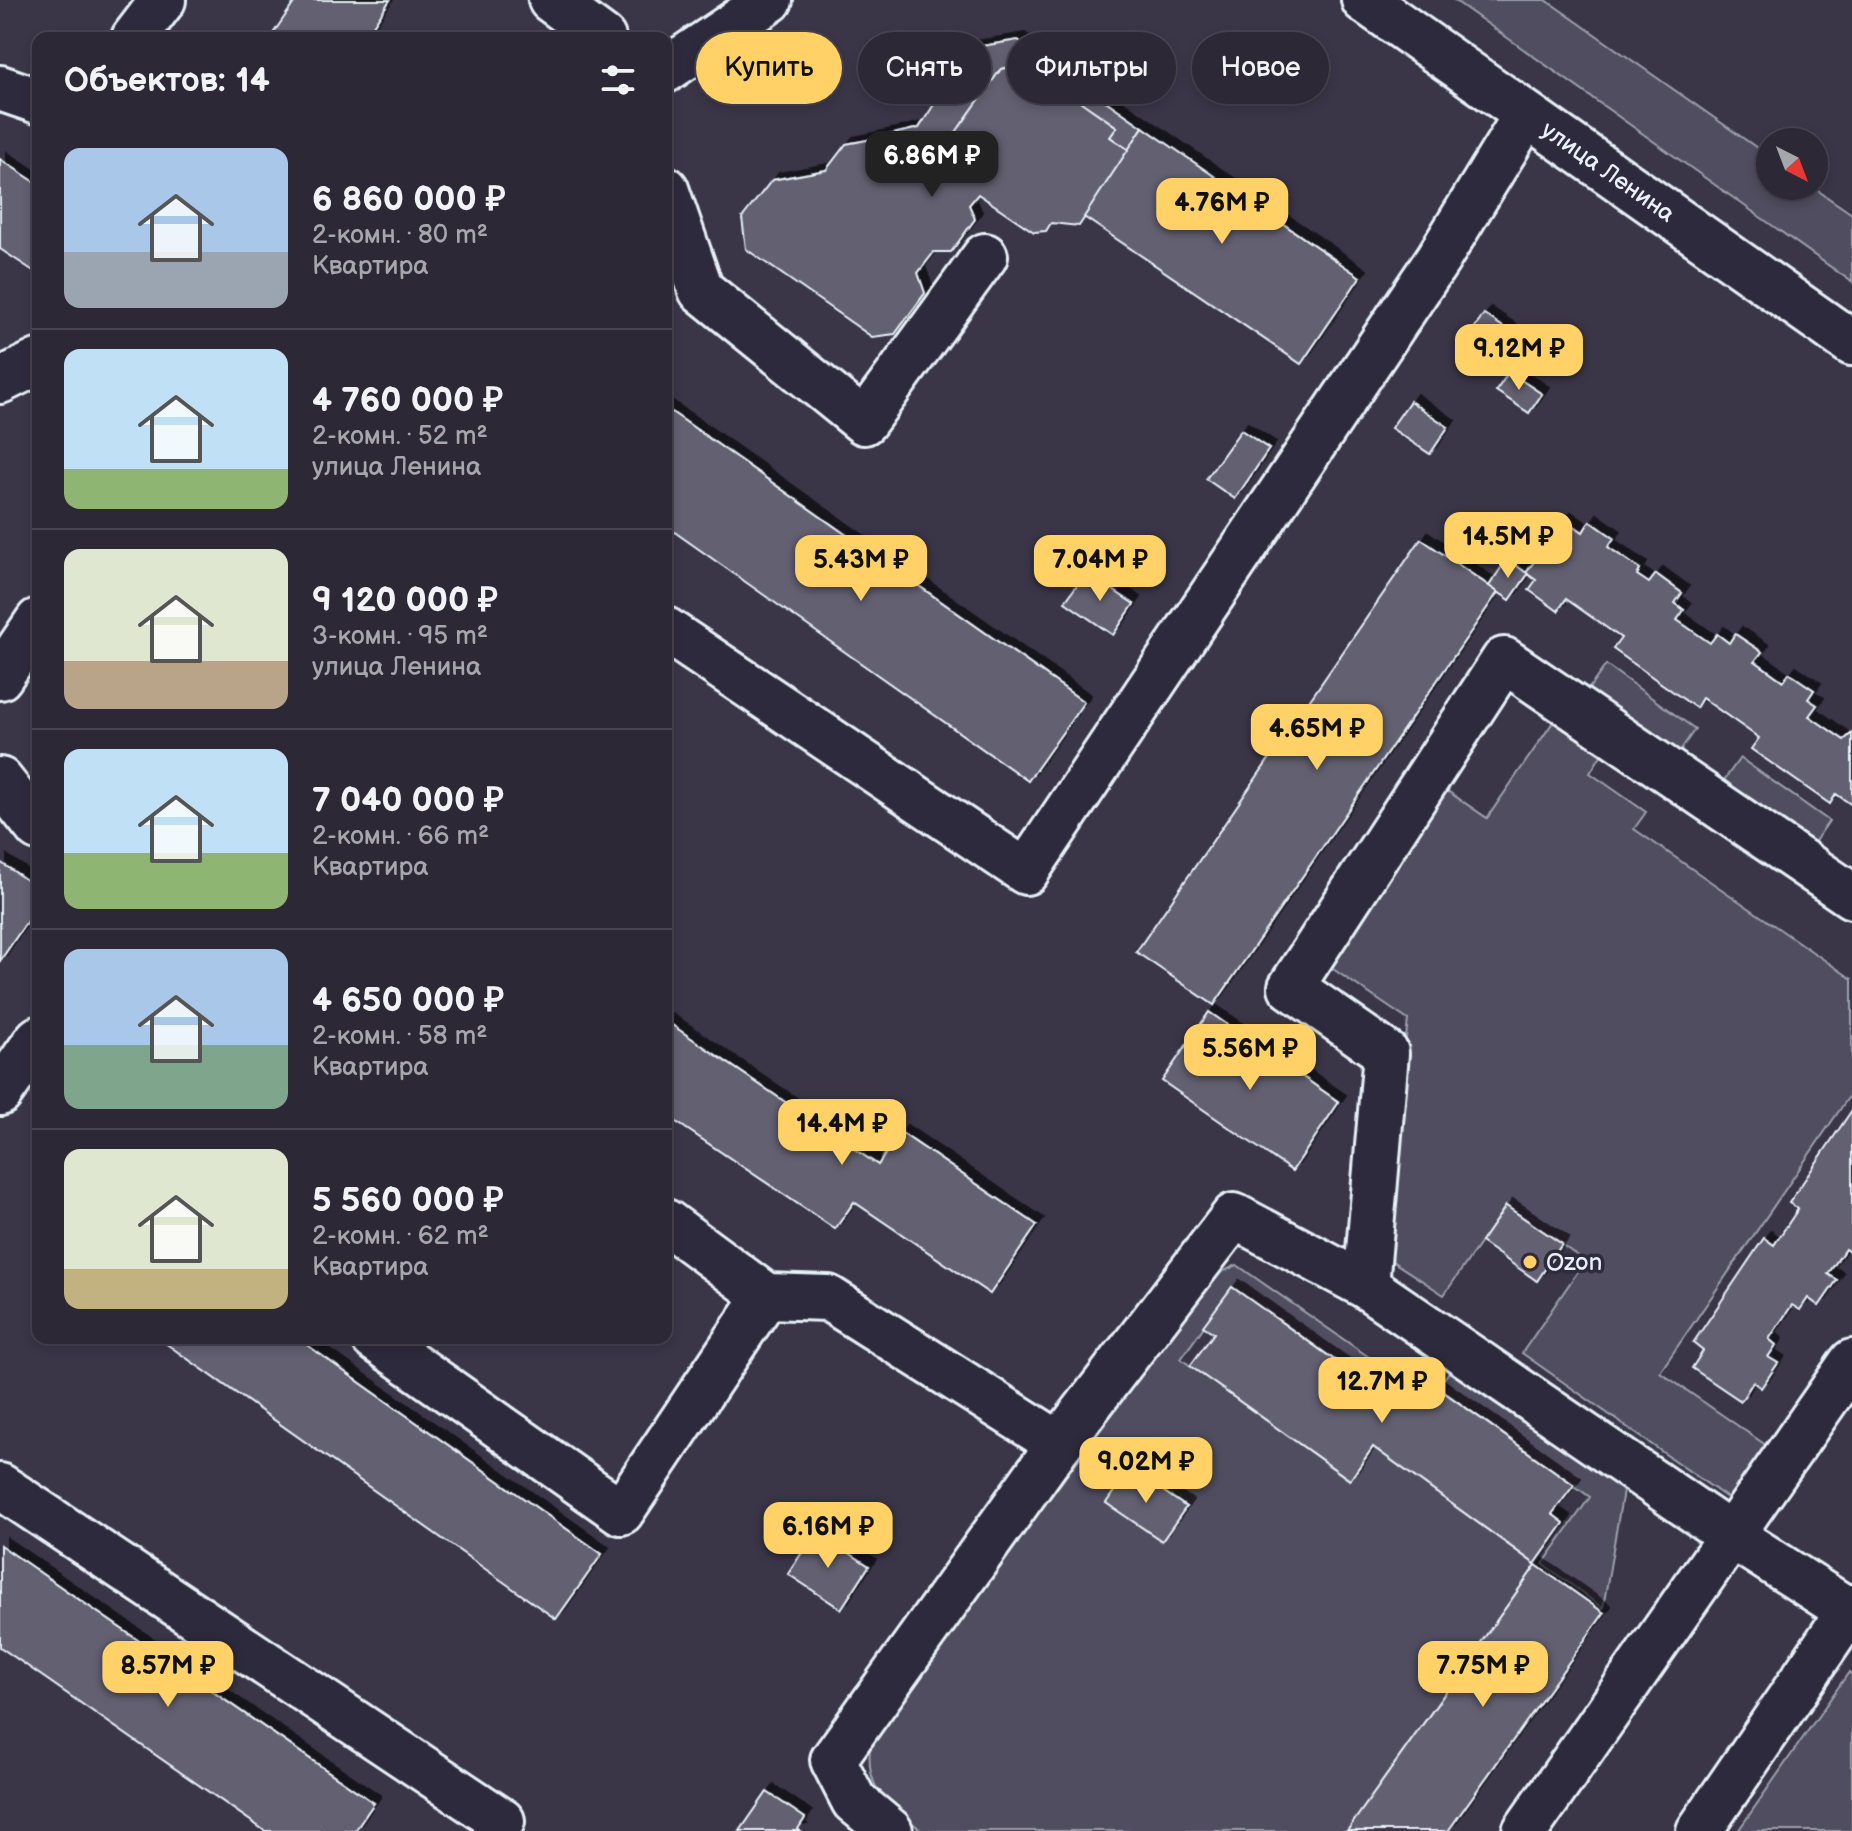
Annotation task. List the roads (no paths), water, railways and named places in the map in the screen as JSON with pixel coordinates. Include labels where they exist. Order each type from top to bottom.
[{"type":"main road","points":[[139,32],[163,0]]},
{"type":"main road","points":[[551,0],[595,32]]},
{"type":"main road","points":[[672,66],[770,0]]},
{"type":"main road","name":"улица Ленина","points":[[1364,0],[1852,343]]},
{"type":"main road","points":[[0,88],[32,99]]},
{"type":"main road","points":[[672,634],[1026,872],[1438,259],[1526,115]]},
{"type":"main road","points":[[672,206],[701,290],[864,422],[985,256]]},
{"type":"main road","points":[[0,381],[32,365]]},
{"type":"main road","points":[[0,677],[32,630]]},
{"type":"main road","points":[[1366,1286],[1386,1053],[1291,987],[1504,660],[1852,896]]},
{"type":"main road","points":[[0,780],[32,820]]},
{"type":"main road","points":[[1,1088],[32,1047]]},
{"type":"main road","points":[[890,1831],[854,1801],[833,1760],[1059,1444],[1234,1216],[1366,1286],[1729,1534],[1850,1609],[1699,1831]]},
{"type":"main road","points":[[672,1226],[766,1296],[828,1298],[1059,1444]]},
{"type":"main road","points":[[383,1344],[621,1512],[766,1296]]},
{"type":"main road","points":[[1525,1831],[1729,1534],[1852,1362]]},
{"type":"main road","points":[[0,1486],[502,1821],[496,1831]]},
{"type":"place","name":"Ozon","points":[[1530,1262]]}]
